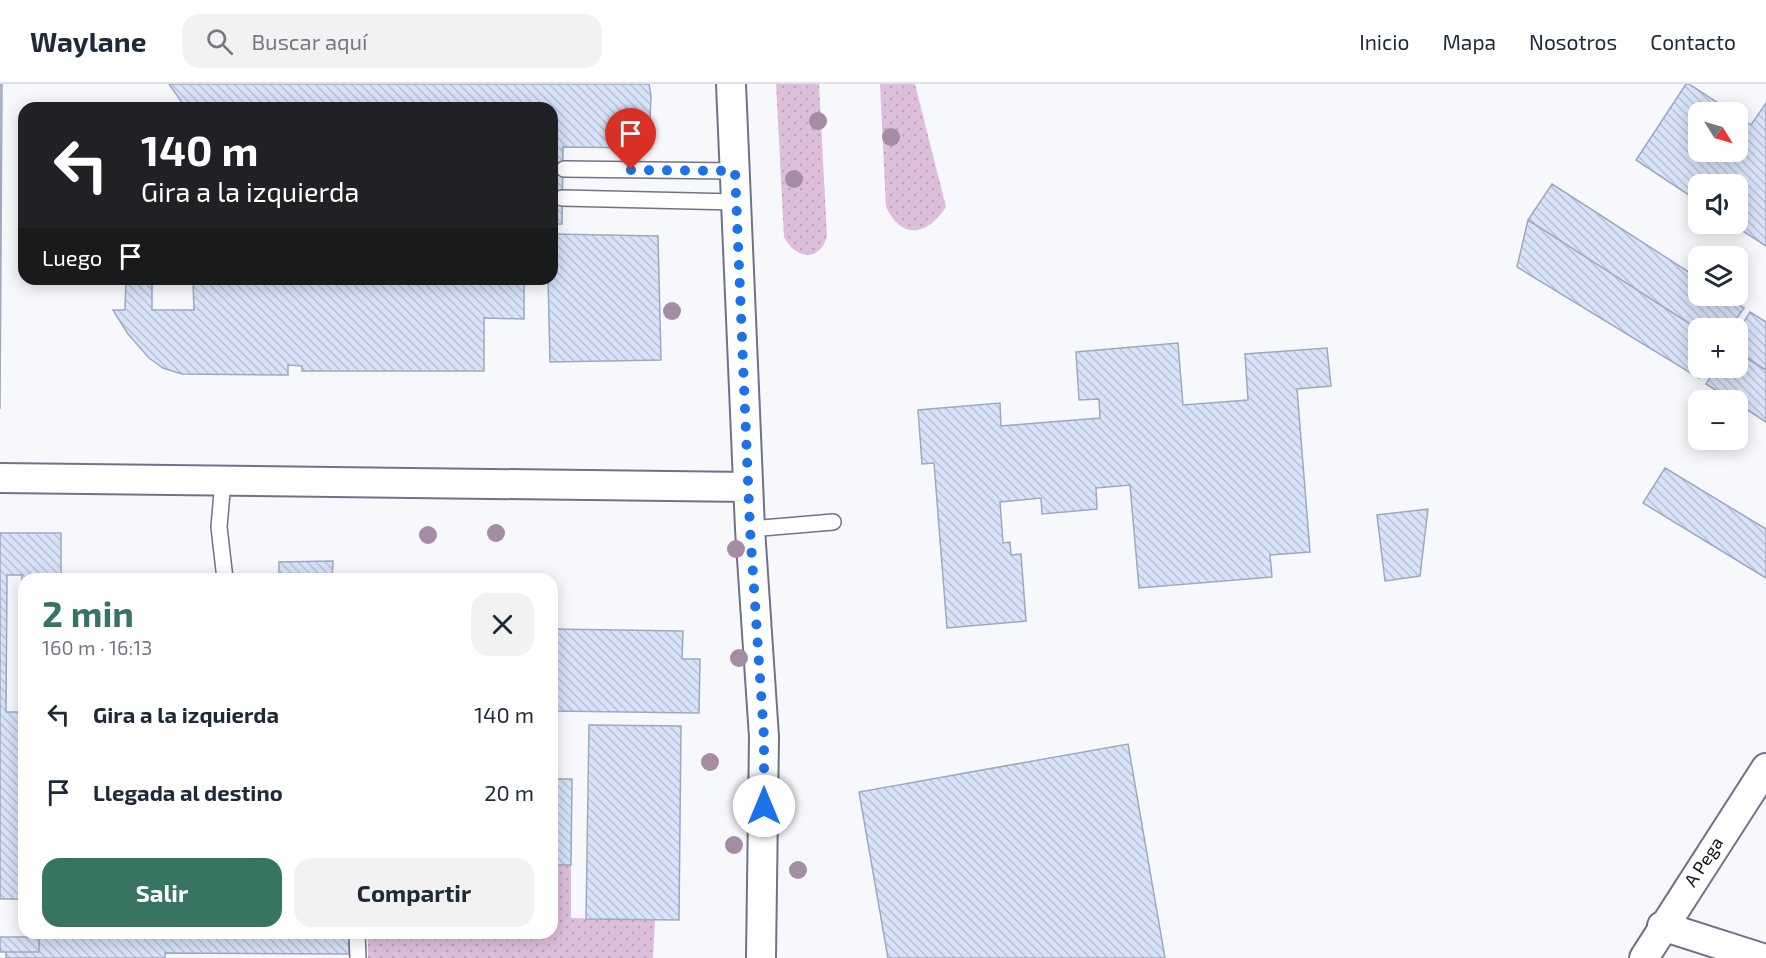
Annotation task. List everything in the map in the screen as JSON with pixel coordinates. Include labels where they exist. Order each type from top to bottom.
[{"type":"street","points":[[731,84],[750,529],[764,737],[761,958]]},
{"type":"street","points":[[0,478],[748,487]]},
{"type":"street","name":"A Pega","points":[[1644,958],[1662,926],[1766,768]]},
{"type":"street","points":[[1662,926],[1762,958]]},
{"type":"lane","points":[[564,169],[735,171]]},
{"type":"lane","points":[[562,198],[736,202]]},
{"type":"lane","points":[[223,481],[219,527],[224,573]]},
{"type":"lane","points":[[750,529],[833,522]]},
{"type":"lane","points":[[357,939],[358,958]]},
{"type":"shaded area","points":[[776,84],[819,84],[827,236],[824,245],[813,254],[807,255],[794,250],[784,237]]},
{"type":"shaded area","points":[[880,84],[915,84],[946,207],[931,224],[923,228],[907,229],[892,218],[886,207]]},
{"type":"shaded area","points":[[558,865],[571,865],[571,918],[655,920],[653,958],[368,958],[368,939],[558,939]]},
{"type":"building","points":[[0,84],[2,84],[0,409]]},
{"type":"building","points":[[169,84],[649,84],[651,96],[650,122],[643,124],[642,148],[563,147],[562,224],[558,224],[558,102],[182,102]]},
{"type":"building","points":[[1686,84],[1717,102],[1688,102],[1688,162],[1748,162],[1748,123],[1751,125],[1766,103],[1766,246],[1747,234],[1748,174],[1688,174],[1688,194],[1636,160]]},
{"type":"building","points":[[1552,184],[1688,272],[1688,306],[1741,306],[1744,308],[1737,318],[1688,318],[1688,323],[1528,220]]},
{"type":"building","points":[[1528,220],[1688,323],[1688,371],[1517,267]]},
{"type":"building","points":[[558,234],[658,236],[661,360],[550,362],[548,285],[558,285]]},
{"type":"building","points":[[126,285],[152,285],[152,310],[194,310],[193,285],[524,285],[524,319],[484,318],[484,371],[302,371],[302,366],[288,365],[288,375],[182,374],[163,368],[149,358],[128,334],[113,310],[125,310]]},
{"type":"building","points":[[1750,312],[1766,322],[1766,370],[1748,359],[1746,318]]},
{"type":"building","points":[[1178,343],[1183,405],[1248,400],[1245,354],[1327,348],[1331,386],[1297,389],[1310,552],[1270,555],[1272,577],[1139,588],[1130,485],[1096,488],[1097,509],[1042,514],[1041,498],[1000,502],[1003,543],[1010,542],[1011,555],[1021,554],[1026,621],[947,628],[934,463],[922,464],[918,410],[1000,403],[1001,426],[1100,418],[1099,399],[1079,400],[1076,352]]},
{"type":"building","points":[[1748,359],[1766,370],[1766,422],[1748,410],[1748,390],[1716,390],[1706,384],[1710,378],[1748,378]]},
{"type":"building","points":[[1665,468],[1766,529],[1766,578],[1643,503]]},
{"type":"building","points":[[1428,509],[1420,576],[1385,581],[1377,515]]},
{"type":"building","points":[[0,533],[61,533],[61,573],[7,575],[6,712],[18,712],[18,899],[0,899]]},
{"type":"building","points":[[333,561],[332,573],[279,573],[279,562]]},
{"type":"building","points":[[558,629],[683,631],[682,659],[700,659],[699,713],[558,711]]},
{"type":"building","points":[[589,725],[681,726],[679,920],[586,919]]},
{"type":"building","points":[[1128,744],[1165,958],[888,958],[859,792]]},
{"type":"building","points":[[558,779],[572,779],[571,865],[558,865]]},
{"type":"building","points":[[0,937],[39,939],[39,952],[0,952]]},
{"type":"building","points":[[39,939],[349,939],[349,954],[165,953],[165,958],[6,958],[6,952],[39,952]]},
{"type":"route","points":[[631,170],[735,171],[750,529],[764,737],[764,806]]}]
